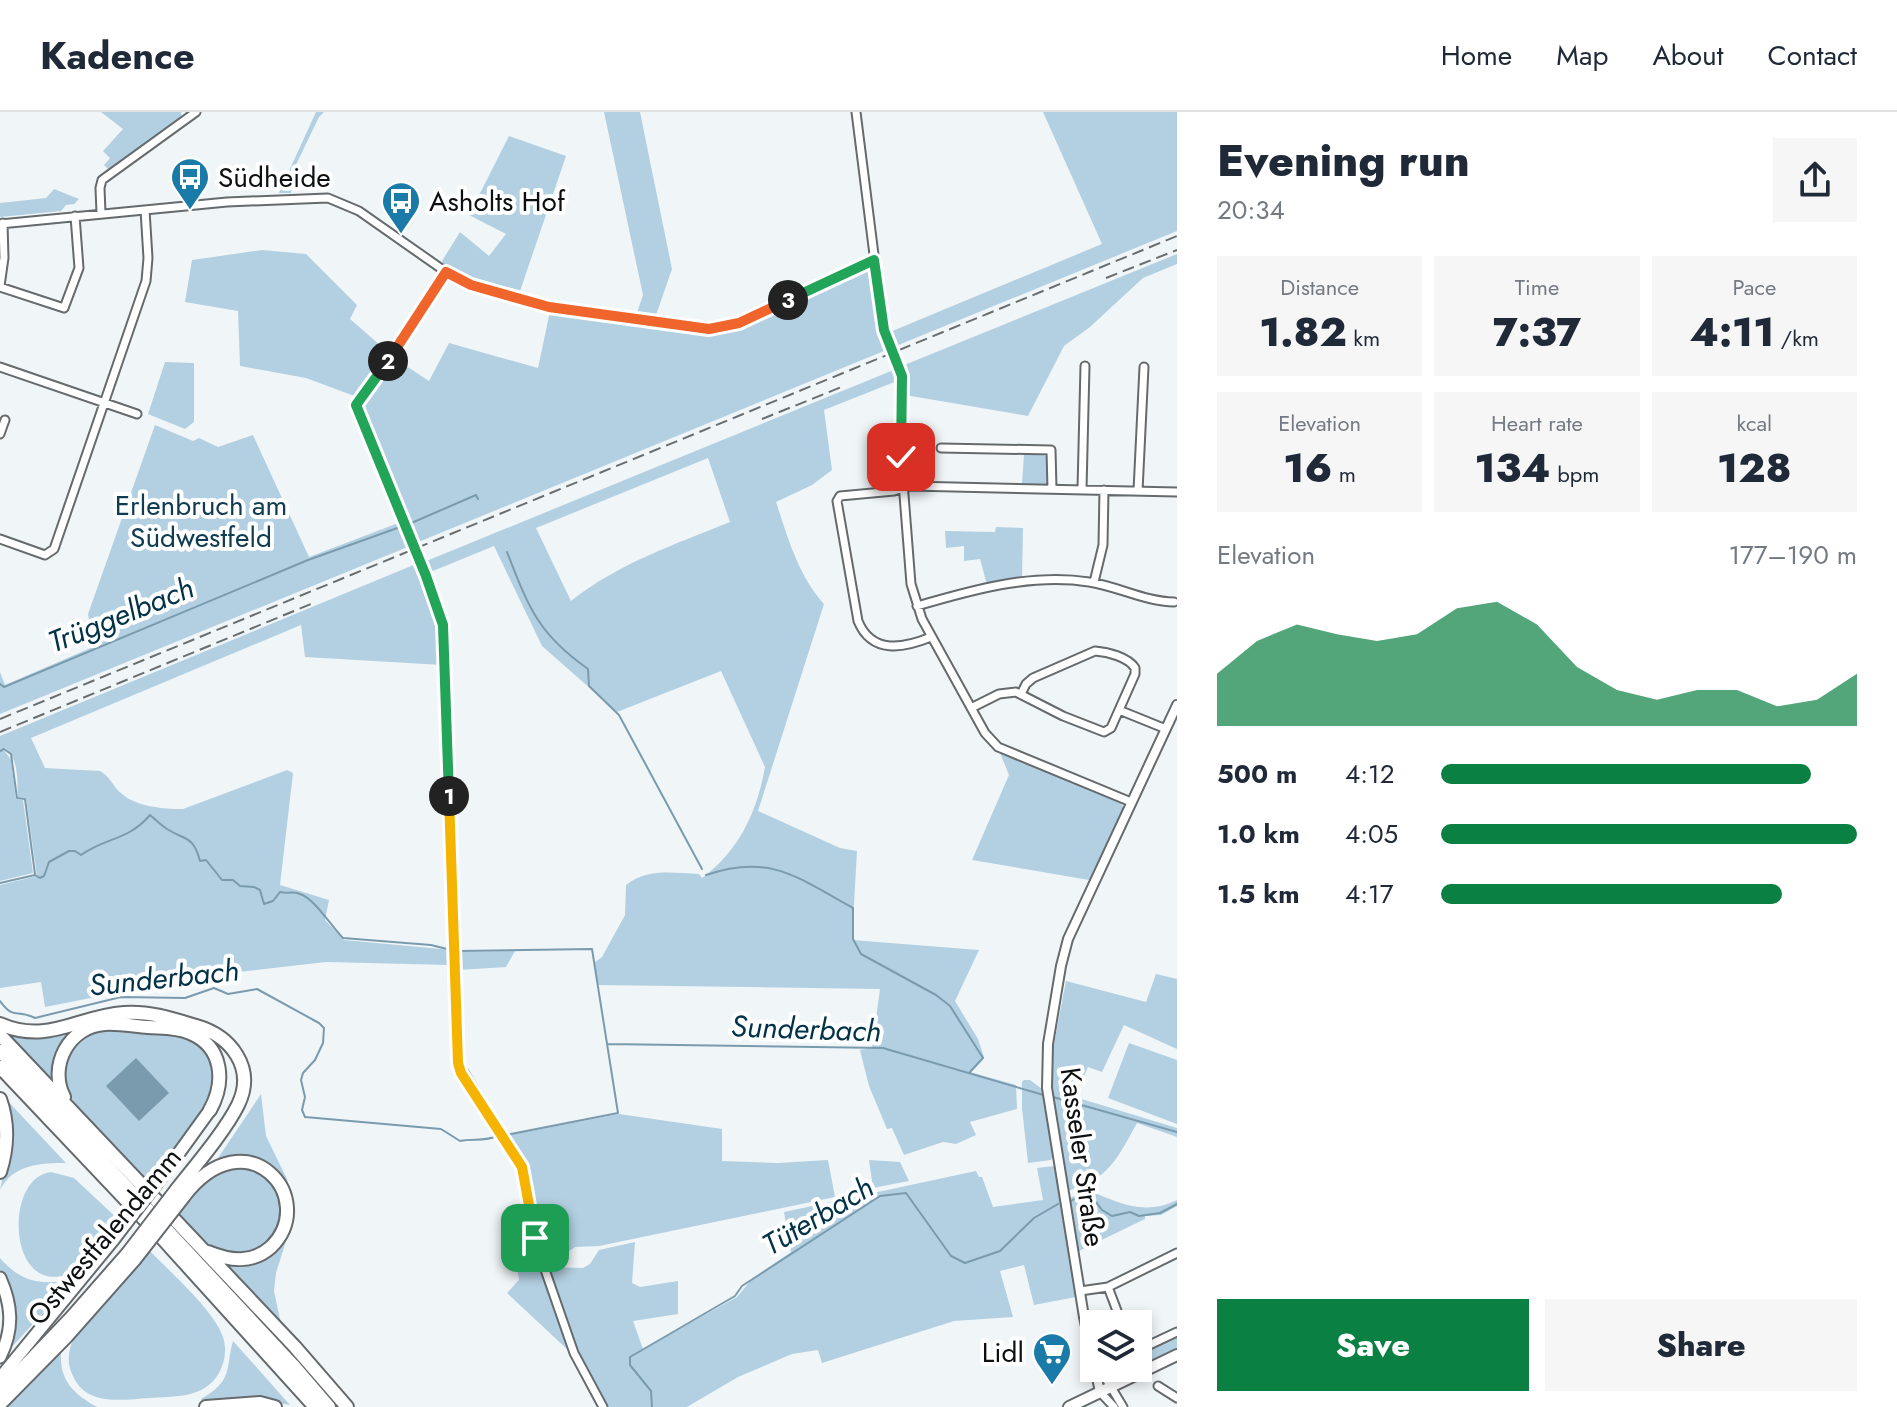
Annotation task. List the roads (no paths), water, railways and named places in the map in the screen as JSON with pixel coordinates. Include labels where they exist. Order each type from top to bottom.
[{"type":"highway","name":"Ostwestfalendamm","points":[[0,1024],[40,1033],[126,1012],[166,1017],[210,1030],[231,1044],[240,1058],[244,1082],[238,1105],[181,1193]]},
{"type":"highway","points":[[2,1376],[114,1239],[210,1110],[219,1091],[221,1074],[216,1056],[206,1043],[183,1030],[104,1024],[83,1030],[66,1048],[58,1068],[59,1087],[77,1116]]},
{"type":"highway","points":[[0,1035],[295,1347],[347,1407]]},
{"type":"highway","points":[[0,1051],[329,1407]]},
{"type":"highway","points":[[0,1067],[162,1238],[315,1407]]},
{"type":"highway","points":[[0,1099],[7,1139],[0,1172]]},
{"type":"highway","points":[[0,1404],[66,1337],[181,1193],[217,1166],[234,1161],[264,1169],[282,1190],[287,1208],[287,1219],[279,1238],[266,1251],[246,1260],[234,1260],[203,1250]]},
{"type":"highway","name":"Ostwestfalendamm","points":[[0,1392],[131,1256]]},
{"type":"highway","points":[[0,1278],[11,1313],[9,1334],[0,1357]]},
{"type":"highway","points":[[206,1407],[260,1403],[275,1407]]},
{"type":"main road","points":[[1069,1407],[1177,1355]]},
{"type":"street","points":[[101,213],[102,180],[196,112]]},
{"type":"street","points":[[856,112],[884,330],[902,376],[899,425],[902,488],[910,577],[917,606],[985,733],[998,747],[1131,802]]},
{"type":"street","points":[[75,216],[79,268],[64,308],[0,287],[4,258],[1,224],[101,213],[279,198],[328,198],[359,211],[446,272],[471,285],[549,307],[718,329],[739,323],[874,260]]},
{"type":"street","points":[[0,539],[45,555],[50,553],[146,281],[145,210]]},
{"type":"street","points":[[446,272],[356,405],[443,625],[459,1068],[522,1167],[542,1261],[574,1353],[603,1407]]},
{"type":"street","points":[[1082,489],[1085,366]]},
{"type":"street","points":[[0,367],[137,414]]},
{"type":"street","points":[[1138,491],[1144,367]]},
{"type":"street","points":[[0,434],[5,420]]},
{"type":"street","points":[[941,448],[1051,450],[1052,489]]},
{"type":"street","points":[[931,637],[905,647],[888,647],[864,633],[858,621],[837,499],[840,496],[894,491],[910,486],[1177,492]]},
{"type":"street","points":[[1094,582],[1103,545],[1104,490]]},
{"type":"street","points":[[917,606],[1029,580],[1067,579],[1094,582],[1174,602]]},
{"type":"street","points":[[971,708],[999,694],[1011,692],[1101,732],[1111,728],[1135,668],[1130,661],[1100,651],[1033,678],[1021,694]]},
{"type":"street","name":"Kasseler Straße","points":[[1084,1310],[1048,1104],[1048,1044],[1064,952],[1074,924],[1177,705]]},
{"type":"street","points":[[1119,710],[1166,729]]},
{"type":"street","points":[[1080,1291],[1108,1287],[1177,1253]]},
{"type":"street","points":[[1108,1287],[1117,1310]]},
{"type":"street","points":[[1152,1344],[1177,1332]]},
{"type":"street","name":"Kasseler Straße","points":[[1102,1382],[1105,1390]]},
{"type":"street","points":[[1104,1382],[1114,1407]]},
{"type":"street","points":[[1158,1386],[1177,1398]]},
{"type":"street","points":[[1105,1390],[1123,1407]]},
{"type":"waterway","name":"Trüggelbach","points":[[409,524],[476,495],[478,499]]},
{"type":"waterway","name":"Trüggelbach","points":[[0,684],[4,687],[308,560],[403,526]]},
{"type":"waterway","name":"Trüggelbach","points":[[507,552],[537,618],[557,644],[588,669],[589,686],[619,715],[702,869]]},
{"type":"waterway","points":[[0,751],[4,749],[11,754],[17,798],[25,799],[35,874]]},
{"type":"waterway","points":[[0,883],[35,875],[40,878],[44,876],[49,862],[69,851],[81,855],[133,830],[150,815],[188,840],[200,861],[206,860],[222,880],[233,880],[240,886],[260,890],[264,904],[273,901],[280,892],[297,893],[311,901],[343,938],[431,945],[451,950]]},
{"type":"waterway","name":"Trüggelbach","points":[[706,875],[729,869],[767,868],[799,879],[853,908],[853,939],[861,954],[936,995],[950,1006],[983,1058],[970,1072]]},
{"type":"waterway","name":"Trüggelbach","points":[[459,951],[592,949],[618,1113],[506,1135]]},
{"type":"waterway","name":"Sunderbach","points":[[0,1001],[12,1013],[35,1018],[121,997],[185,998],[214,988],[228,994],[257,989],[324,1028],[323,1043],[301,1080],[305,1117],[441,1129],[460,1141],[497,1136]]},
{"type":"waterway","name":"Sunderbach","points":[[607,1044],[883,1048],[1047,1096]]},
{"type":"waterway","name":"Sunderbach","points":[[1053,1097],[1177,1132]]},
{"type":"waterway","name":"Tüterbach","points":[[1071,1201],[1088,1191],[1102,1210],[1112,1216],[1130,1212],[1139,1216],[1160,1213],[1177,1204]]},
{"type":"waterway","name":"Tüterbach","points":[[652,1407],[651,1391],[630,1365],[630,1357],[735,1296],[742,1286],[880,1196],[906,1193],[951,1256],[965,1263],[1000,1251],[1034,1218],[1058,1204]]},
{"type":"railway","points":[[0,719],[1177,236]]},
{"type":"railway","points":[[1106,278],[1177,250]]},
{"type":"railway","points":[[762,419],[844,386]]},
{"type":"railway","points":[[0,732],[311,604]]},
{"type":"place","name":"Südheide","points":[[190,211]]},
{"type":"place","name":"Asholts Hof","points":[[401,235]]},
{"type":"place","name":"Lidl","points":[[1052,1386]]},
{"type":"park label","name":"Erlenbruch am Südwestfeld","points":[[201,521]]}]
